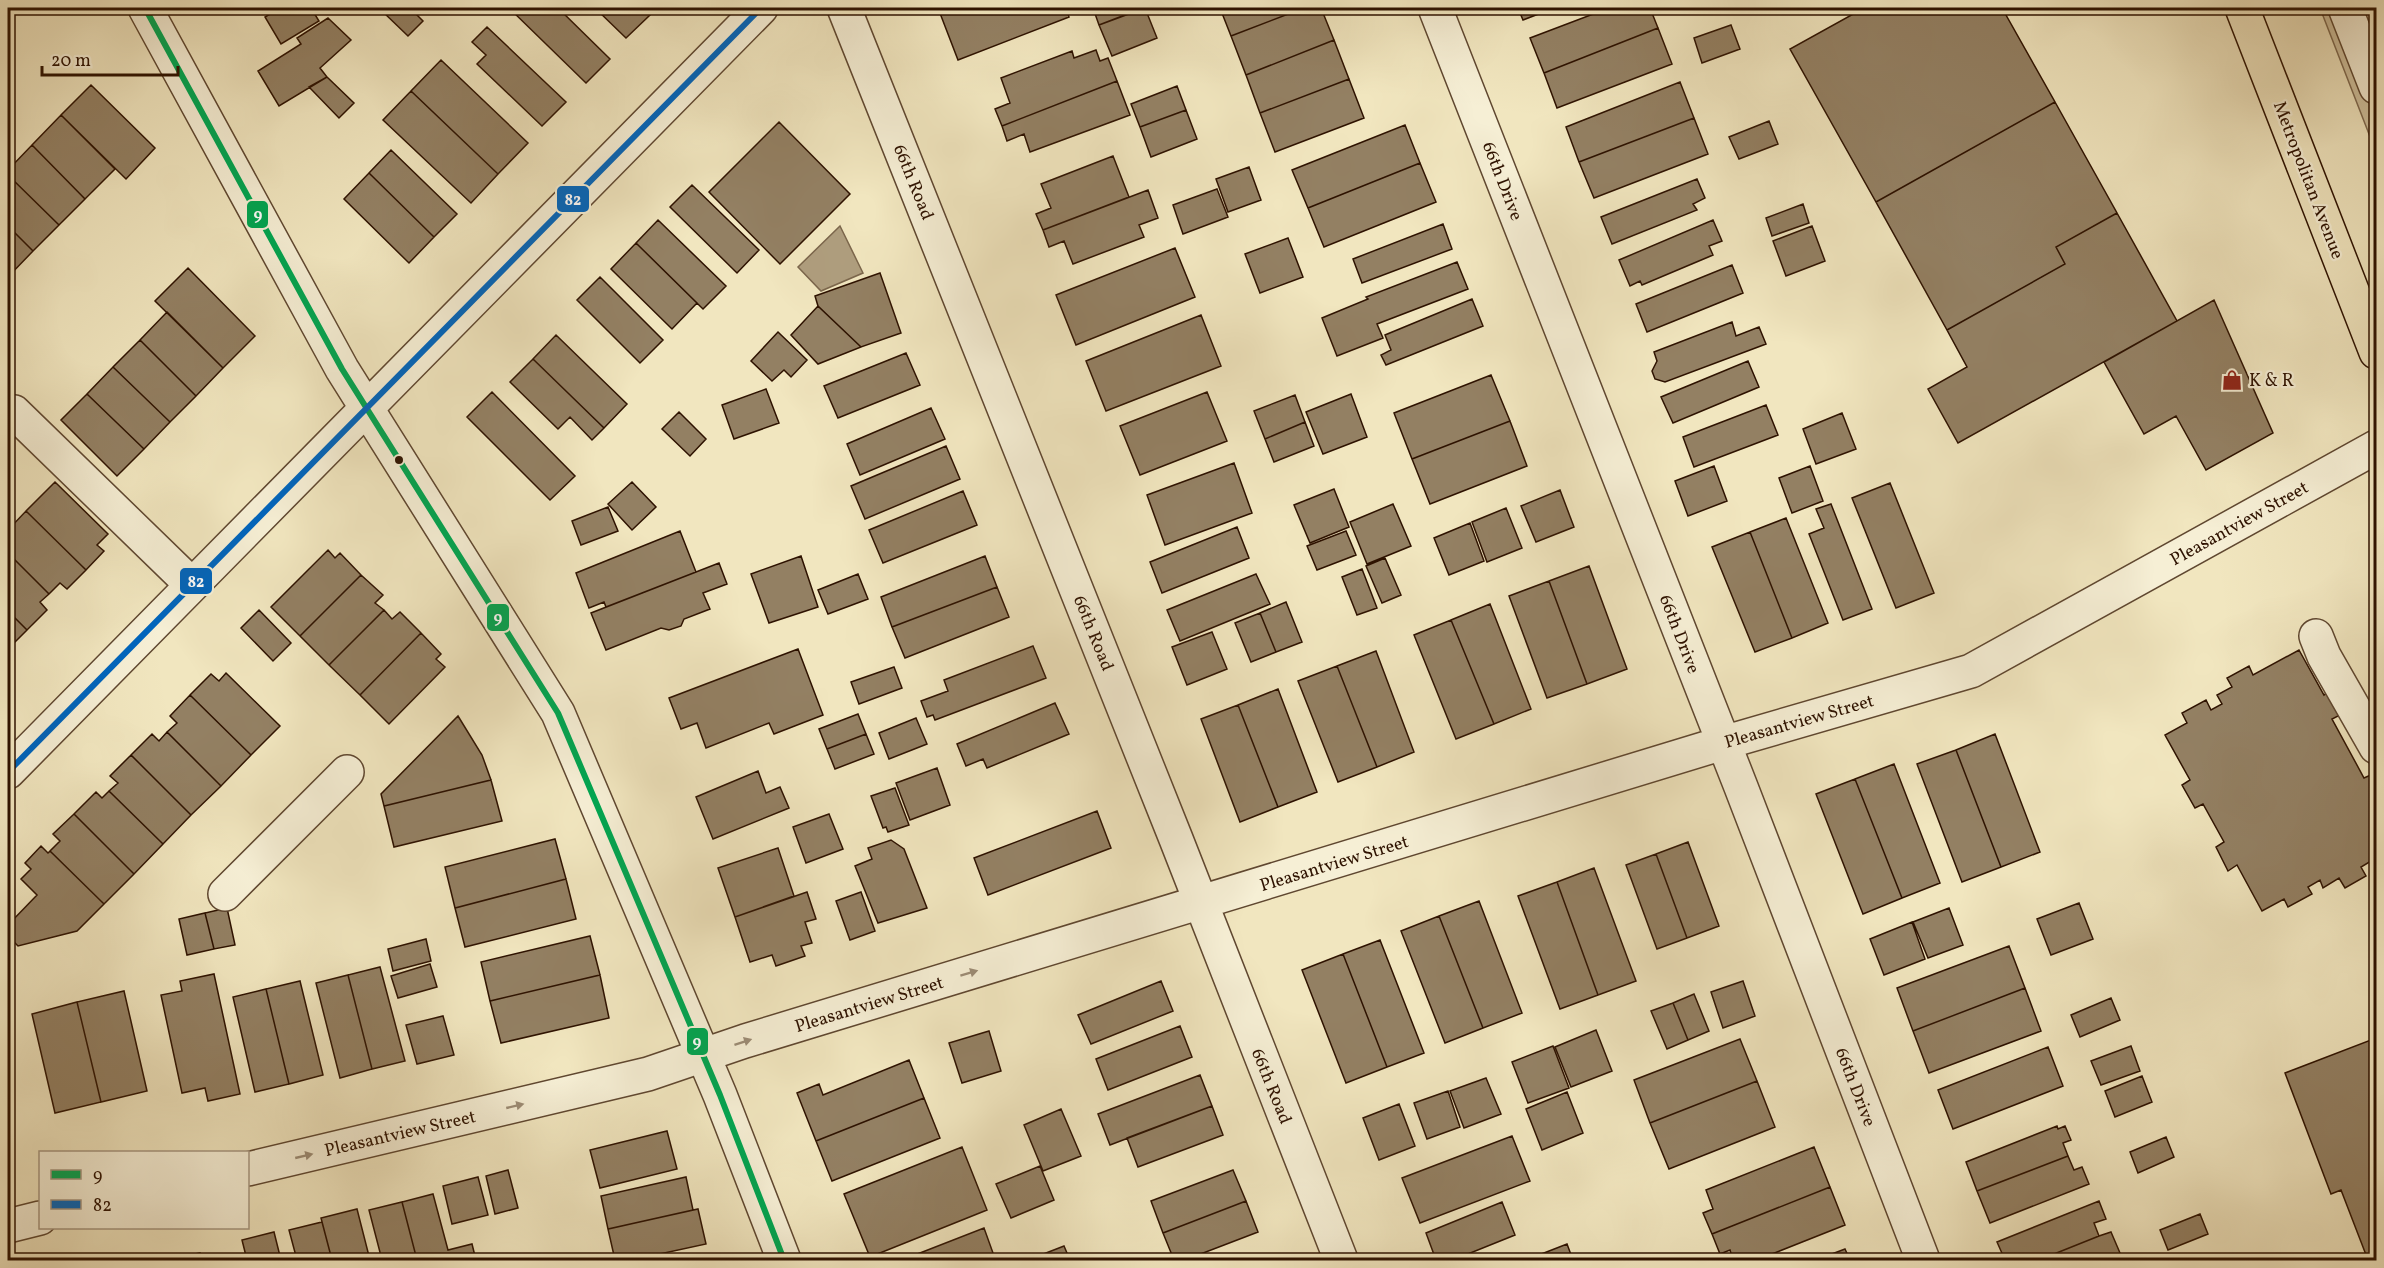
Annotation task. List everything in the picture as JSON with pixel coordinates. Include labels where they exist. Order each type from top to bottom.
[{"type":"main road","name":"Metropolitan Avenue","points":[[2242,8],[2376,352]]},
{"type":"street","points":[[145,8],[342,369],[558,712],[720,1095],[784,1260]]},
{"type":"street","points":[[8,772],[761,8]]},
{"type":"street","name":"66th Road","points":[[844,8],[1341,1260]]},
{"type":"street","name":"66th Drive","points":[[1435,8],[1923,1260]]},
{"type":"street","points":[[2345,8],[2376,87]]},
{"type":"street","points":[[8,416],[14,412],[192,585]]},
{"type":"street","name":"Pleasantview Street","points":[[249,1169],[648,1074],[767,1035],[1723,743],[1971,671],[2376,447]]},
{"type":"street","points":[[2316,636],[2324,656],[2376,747]]},
{"type":"street","points":[[225,894],[347,772]]},
{"type":"street","points":[[8,1226],[39,1218]]},
{"type":"shaded area","points":[[2320,8],[2376,8],[2376,152]]},
{"type":"shaded area","points":[[840,226],[863,273],[821,291],[798,267]]},
{"type":"building","points":[[280,8],[311,8],[319,21],[281,44],[265,17]]},
{"type":"building","points":[[383,8],[410,8],[423,21],[408,36],[381,10]]},
{"type":"building","points":[[509,8],[558,8],[610,59],[586,83]]},
{"type":"building","points":[[595,8],[642,8],[650,15],[626,38]]},
{"type":"building","points":[[938,8],[1066,8],[1069,17],[958,60]]},
{"type":"building","points":[[1093,8],[1143,8],[1099,25]]},
{"type":"building","points":[[1145,8],[1157,38],[1112,56],[1099,25]]},
{"type":"building","points":[[1220,8],[1304,8],[1231,36]]},
{"type":"building","points":[[1304,8],[1321,8],[1334,40],[1246,75],[1231,36]]},
{"type":"building","points":[[1518,8],[1554,8],[1523,20]]},
{"type":"building","points":[[1609,8],[1650,8],[1658,28],[1544,73],[1530,38]]},
{"type":"building","points":[[1864,8],[2002,8],[2055,102],[1876,202],[1790,49]]},
{"type":"building","points":[[328,18],[351,40],[320,68],[327,77],[279,106],[258,71],[301,44],[297,38]]},
{"type":"building","points":[[1731,25],[1740,49],[1702,63],[1694,38]]},
{"type":"building","points":[[487,27],[566,102],[542,126],[477,64],[486,55],[472,42]]},
{"type":"building","points":[[1658,28],[1672,64],[1557,108],[1544,73]]},
{"type":"building","points":[[1334,40],[1349,79],[1260,113],[1246,75]]},
{"type":"building","points":[[1096,50],[1100,61],[1108,58],[1117,81],[1002,126],[995,109],[1010,103],[1001,78],[1072,51],[1074,58]]},
{"type":"building","points":[[441,60],[528,143],[498,174],[411,91]]},
{"type":"building","points":[[327,77],[354,103],[339,118],[309,87]]},
{"type":"building","points":[[1349,79],[1364,118],[1275,152],[1260,113]]},
{"type":"building","points":[[1117,81],[1130,115],[1030,152],[1024,134],[1007,141],[1002,126]]},
{"type":"building","points":[[1680,82],[1694,118],[1579,162],[1566,127]]},
{"type":"building","points":[[91,85],[155,148],[126,179],[61,115]]},
{"type":"building","points":[[1177,86],[1186,110],[1140,127],[1131,104]]},
{"type":"building","points":[[411,91],[498,174],[471,203],[383,120]]},
{"type":"building","points":[[2055,102],[2117,213],[2056,247],[2065,264],[1947,330],[1876,202]]},
{"type":"building","points":[[1186,110],[1197,139],[1151,157],[1140,127]]},
{"type":"building","points":[[61,115],[115,169],[85,199],[32,145]]},
{"type":"building","points":[[1694,118],[1708,154],[1594,198],[1579,162]]},
{"type":"building","points":[[1769,121],[1778,144],[1739,159],[1729,137]]},
{"type":"building","points":[[779,122],[850,194],[780,264],[709,192]]},
{"type":"building","points":[[1405,125],[1420,163],[1308,208],[1292,170]]},
{"type":"building","points":[[32,145],[85,199],[59,225],[8,175],[8,170]]},
{"type":"building","points":[[391,150],[457,214],[434,237],[369,173]]},
{"type":"building","points":[[1113,156],[1129,197],[1043,230],[1036,214],[1051,208],[1041,184]]},
{"type":"building","points":[[1420,163],[1436,202],[1324,247],[1308,208]]},
{"type":"building","points":[[1249,167],[1261,200],[1228,212],[1216,179]]},
{"type":"building","points":[[369,173],[434,237],[409,263],[344,199]]},
{"type":"building","points":[[8,175],[59,225],[33,251],[8,226]]},
{"type":"building","points":[[1697,179],[1705,198],[1693,204],[1697,210],[1612,244],[1601,217]]},
{"type":"building","points":[[692,185],[759,250],[737,273],[670,207]]},
{"type":"building","points":[[1217,189],[1228,217],[1183,234],[1173,205]]},
{"type":"building","points":[[1148,190],[1158,218],[1139,225],[1144,237],[1073,264],[1064,241],[1049,247],[1043,230]]},
{"type":"building","points":[[1803,204],[1809,223],[1772,236],[1766,218]]},
{"type":"building","points":[[2117,213],[2177,321],[1958,443],[1928,389],[1967,367],[1947,330],[2065,264],[2056,247]]},
{"type":"building","points":[[658,220],[726,286],[703,309],[636,243]]},
{"type":"building","points":[[1713,220],[1722,241],[1709,246],[1713,255],[1642,285],[1640,281],[1630,286],[1619,260]]},
{"type":"building","points":[[1443,224],[1452,249],[1362,283],[1353,259]]},
{"type":"building","points":[[8,226],[33,251],[8,277]]},
{"type":"building","points":[[1812,226],[1825,261],[1786,276],[1773,241]]},
{"type":"building","points":[[1288,238],[1303,277],[1260,293],[1245,254]]},
{"type":"building","points":[[636,243],[697,303],[672,329],[611,269]]},
{"type":"building","points":[[1175,248],[1195,297],[1076,345],[1056,295]]},
{"type":"building","points":[[1457,262],[1468,289],[1377,324],[1383,338],[1337,356],[1322,318],[1368,299],[1366,297]]},
{"type":"building","points":[[1732,265],[1743,293],[1647,332],[1636,304]]},
{"type":"building","points":[[188,268],[255,336],[223,368],[155,301]]},
{"type":"building","points":[[880,273],[901,333],[861,347],[818,306],[815,296]]},
{"type":"building","points":[[600,277],[663,340],[640,363],[577,300]]},
{"type":"building","points":[[1472,299],[1483,326],[1386,365],[1381,355],[1391,350],[1385,335]]},
{"type":"building","points":[[2214,300],[2273,433],[2206,470],[2176,416],[2144,434],[2104,362]]},
{"type":"building","points":[[818,306],[861,347],[818,364],[791,335]]},
{"type":"building","points":[[167,312],[223,368],[196,396],[140,340]]},
{"type":"building","points":[[1201,315],[1221,366],[1106,411],[1086,361]]},
{"type":"building","points":[[1732,322],[1736,336],[1759,327],[1766,344],[1665,382],[1655,379],[1652,371],[1657,361],[1654,352]]},
{"type":"building","points":[[778,332],[807,360],[791,377],[784,370],[772,381],[751,361]]},
{"type":"building","points":[[556,335],[627,404],[604,428],[533,359]]},
{"type":"building","points":[[140,340],[196,396],[170,422],[113,367]]},
{"type":"building","points":[[906,353],[920,385],[838,418],[824,386]]},
{"type":"building","points":[[533,359],[604,428],[592,440],[570,417],[558,429],[510,382]]},
{"type":"building","points":[[1748,361],[1759,387],[1673,423],[1661,397]]},
{"type":"building","points":[[113,367],[170,422],[144,449],[87,394]]},
{"type":"building","points":[[1491,375],[1510,421],[1412,459],[1394,413]]},
{"type":"building","points":[[766,389],[779,423],[734,439],[722,405]]},
{"type":"building","points":[[492,392],[575,476],[550,500],[467,417]]},
{"type":"building","points":[[1207,392],[1227,441],[1140,475],[1120,426]]},
{"type":"building","points":[[87,394],[144,449],[117,476],[61,420]]},
{"type":"building","points":[[1351,394],[1367,437],[1323,454],[1306,412]]},
{"type":"building","points":[[1295,395],[1305,422],[1265,439],[1254,411]]},
{"type":"building","points":[[1766,405],[1778,435],[1694,467],[1683,437]]},
{"type":"building","points":[[931,408],[945,439],[860,475],[847,444]]},
{"type":"building","points":[[679,412],[706,439],[690,456],[662,429]]},
{"type":"building","points":[[1842,413],[1856,449],[1816,464],[1803,429]]},
{"type":"building","points":[[1510,421],[1527,466],[1430,504],[1412,459]]},
{"type":"building","points":[[1305,422],[1314,446],[1274,462],[1265,439]]},
{"type":"building","points":[[946,446],[960,479],[865,519],[851,486]]},
{"type":"building","points":[[1234,463],[1252,513],[1165,545],[1147,495]]},
{"type":"building","points":[[1714,466],[1727,501],[1688,516],[1675,481]]},
{"type":"building","points":[[1810,466],[1823,501],[1792,513],[1779,478]]},
{"type":"building","points":[[55,482],[108,534],[97,545],[104,551],[86,570],[26,511]]},
{"type":"building","points":[[632,482],[656,507],[632,530],[608,504]]},
{"type":"building","points":[[1890,483],[1934,593],[1896,608],[1852,498]]},
{"type":"building","points":[[1334,489],[1349,527],[1310,543],[1294,505]]},
{"type":"building","points":[[1560,490],[1574,527],[1536,542],[1521,506]]},
{"type":"building","points":[[963,491],[977,525],[883,563],[869,530]]},
{"type":"building","points":[[1393,504],[1411,546],[1367,564],[1350,522]]},
{"type":"building","points":[[1831,504],[1872,609],[1843,620],[1809,534],[1824,528],[1816,509]]},
{"type":"building","points":[[608,507],[618,531],[581,545],[572,521]]},
{"type":"building","points":[[1506,508],[1522,548],[1487,562],[1472,522]]},
{"type":"building","points":[[26,511],[86,570],[67,589],[60,583],[49,594],[8,553],[8,530]]},
{"type":"building","points":[[1786,518],[1828,623],[1792,638],[1750,532]]},
{"type":"building","points":[[1470,523],[1484,561],[1449,575],[1434,538]]},
{"type":"building","points":[[1237,527],[1249,558],[1162,593],[1150,562]]},
{"type":"building","points":[[680,531],[696,572],[606,607],[604,602],[589,608],[576,573]]},
{"type":"building","points":[[1346,531],[1356,555],[1317,570],[1307,546]]},
{"type":"building","points":[[1750,532],[1792,638],[1755,652],[1712,547]]},
{"type":"building","points":[[328,550],[335,558],[340,553],[361,575],[300,636],[271,607]]},
{"type":"building","points":[[8,553],[49,594],[40,602],[47,610],[27,630],[8,611]]},
{"type":"building","points":[[801,556],[818,607],[769,623],[751,574]]},
{"type":"building","points":[[985,556],[997,587],[892,627],[881,597]]},
{"type":"building","points":[[1385,558],[1401,595],[1382,603],[1366,566]]},
{"type":"building","points":[[719,563],[727,584],[703,593],[710,609],[684,619],[681,626],[669,630],[661,628],[606,650],[591,613]]},
{"type":"building","points":[[1589,566],[1627,669],[1587,684],[1549,581]]},
{"type":"building","points":[[1362,569],[1377,608],[1357,615],[1342,577]]},
{"type":"building","points":[[858,574],[868,599],[828,614],[818,590]]},
{"type":"building","points":[[1256,574],[1270,604],[1180,641],[1167,610]]},
{"type":"building","points":[[361,575],[383,595],[375,603],[384,610],[329,665],[300,636]]},
{"type":"building","points":[[1549,581],[1587,684],[1547,698],[1509,596]]},
{"type":"building","points":[[997,587],[1009,617],[905,658],[892,627]]},
{"type":"building","points":[[1286,602],[1302,642],[1276,652],[1260,613]]},
{"type":"building","points":[[1490,604],[1531,709],[1494,724],[1451,620]]},
{"type":"building","points":[[259,610],[291,643],[273,661],[241,628]]},
{"type":"building","points":[[384,610],[392,619],[400,612],[421,633],[360,695],[329,665]]},
{"type":"building","points":[[8,611],[27,630],[8,649]]},
{"type":"building","points":[[1260,613],[1276,652],[1251,662],[1235,623]]},
{"type":"building","points":[[1451,620],[1494,724],[1456,739],[1414,635]]},
{"type":"building","points":[[1212,632],[1227,669],[1187,685],[1172,647]]},
{"type":"building","points":[[421,633],[441,654],[436,659],[445,667],[389,724],[360,695]]},
{"type":"building","points":[[1033,646],[1046,678],[935,720],[933,715],[927,717],[921,701],[948,691],[944,680]]},
{"type":"building","points":[[798,649],[823,715],[774,734],[769,723],[706,748],[697,723],[681,729],[669,698]]},
{"type":"building","points":[[2299,650],[2324,695],[2329,691],[2342,714],[2332,719],[2364,778],[2373,774],[2376,781],[2376,858],[2361,867],[2366,876],[2345,888],[2339,878],[2323,888],[2320,880],[2308,887],[2312,894],[2288,907],[2284,899],[2262,911],[2237,865],[2228,871],[2216,847],[2224,842],[2203,804],[2195,808],[2182,785],[2190,780],[2165,735],[2187,723],[2182,713],[2206,700],[2211,710],[2222,704],[2217,695],[2232,687],[2227,678],[2249,666],[2253,675]]},
{"type":"building","points":[[1376,651],[1414,752],[1377,767],[1337,666]]},
{"type":"building","points":[[1337,666],[1377,767],[1338,782],[1298,681]]},
{"type":"building","points":[[894,667],[902,688],[859,704],[851,682]]},
{"type":"building","points":[[226,673],[280,726],[251,755],[190,695],[211,674],[219,681]]},
{"type":"building","points":[[1278,689],[1317,792],[1278,807],[1238,705]]},
{"type":"building","points":[[190,695],[251,755],[221,786],[167,732],[177,723],[170,716]]},
{"type":"building","points":[[1055,703],[1069,734],[987,768],[983,759],[966,766],[957,744]]},
{"type":"building","points":[[1238,705],[1278,807],[1240,822],[1201,719]]},
{"type":"building","points":[[858,714],[866,734],[827,749],[819,729]]},
{"type":"building","points":[[458,716],[482,755],[491,780],[384,806],[381,794]]},
{"type":"building","points":[[916,718],[927,744],[889,759],[879,733]]},
{"type":"building","points":[[167,732],[221,786],[191,815],[131,755],[152,734],[159,741]]},
{"type":"building","points":[[866,734],[874,754],[835,769],[827,749]]},
{"type":"building","points":[[1995,734],[2040,852],[2001,867],[1956,750]]},
{"type":"building","points":[[1956,750],[2001,867],[1962,882],[1917,764]]},
{"type":"building","points":[[131,755],[191,815],[163,844],[109,791],[118,783],[110,776]]},
{"type":"building","points":[[1894,764],[1940,883],[1902,898],[1855,779]]},
{"type":"building","points":[[937,768],[950,805],[910,820],[896,783]]},
{"type":"building","points":[[758,771],[766,793],[780,787],[789,808],[713,839],[696,797]]},
{"type":"building","points":[[1855,779],[1902,898],[1863,914],[1816,794]]},
{"type":"building","points":[[491,780],[502,821],[394,847],[384,806]]},
{"type":"building","points":[[895,788],[909,825],[888,832],[886,827],[883,828],[871,796]]},
{"type":"building","points":[[109,791],[163,844],[134,874],[74,814],[96,792],[102,798]]},
{"type":"building","points":[[1097,811],[1111,848],[988,895],[974,858]]},
{"type":"building","points":[[74,814],[134,874],[104,904],[50,851],[60,841],[53,834]]},
{"type":"building","points":[[829,814],[843,849],[806,863],[793,827]]},
{"type":"building","points":[[555,839],[566,879],[455,908],[445,867]]},
{"type":"building","points":[[891,840],[904,849],[927,908],[878,923],[855,866],[872,859],[868,848]]},
{"type":"building","points":[[1688,842],[1719,926],[1687,938],[1656,854]]},
{"type":"building","points":[[41,846],[48,853],[50,851],[104,904],[77,931],[18,946],[8,936],[8,925],[37,895],[21,879],[31,869],[25,863]]},
{"type":"building","points":[[778,848],[794,896],[735,917],[718,868]]},
{"type":"building","points":[[1656,854],[1687,938],[1657,949],[1626,865]]},
{"type":"building","points":[[1594,868],[1636,981],[1598,995],[1557,882]]},
{"type":"building","points":[[566,879],[576,919],[465,947],[455,908]]},
{"type":"building","points":[[1557,882],[1598,995],[1560,1009],[1518,896]]},
{"type":"building","points":[[807,892],[816,919],[805,922],[812,943],[801,946],[805,956],[776,966],[772,955],[750,962],[735,917]]},
{"type":"building","points":[[861,892],[875,931],[850,940],[836,901]]},
{"type":"building","points":[[1479,901],[1522,1013],[1483,1028],[1439,916]]},
{"type":"building","points":[[2079,903],[2093,939],[2051,955],[2037,919]]},
{"type":"building","points":[[227,908],[235,945],[214,949],[205,913]]},
{"type":"building","points":[[1949,908],[1963,945],[1928,958],[1913,922]]},
{"type":"building","points":[[205,913],[214,949],[187,955],[179,919]]},
{"type":"building","points":[[1439,916],[1483,1028],[1445,1043],[1401,931]]},
{"type":"building","points":[[1912,922],[1925,959],[1884,975],[1870,939]]},
{"type":"building","points":[[590,936],[600,975],[490,1001],[481,962]]},
{"type":"building","points":[[426,939],[431,961],[393,971],[388,949]]},
{"type":"building","points":[[1380,940],[1424,1053],[1387,1067],[1343,954]]},
{"type":"building","points":[[2009,946],[2025,988],[1913,1031],[1897,988]]},
{"type":"building","points":[[1343,954],[1387,1067],[1346,1083],[1302,970]]},
{"type":"building","points":[[430,964],[437,987],[398,998],[391,976]]},
{"type":"building","points":[[380,967],[405,1061],[372,1069],[348,975]]},
{"type":"building","points":[[214,974],[240,1094],[208,1101],[205,1088],[182,1093],[161,995],[182,991],[180,981]]},
{"type":"building","points":[[348,975],[372,1069],[340,1078],[316,983]]},
{"type":"building","points":[[600,975],[609,1018],[501,1043],[490,1001]]},
{"type":"building","points":[[300,981],[323,1075],[289,1084],[266,989]]},
{"type":"building","points":[[1161,981],[1173,1011],[1091,1044],[1078,1015]]},
{"type":"building","points":[[1743,981],[1755,1016],[1723,1028],[1711,992]]},
{"type":"building","points":[[2025,988],[2041,1031],[1929,1073],[1913,1031]]},
{"type":"building","points":[[266,989],[289,1084],[255,1092],[233,997]]},
{"type":"building","points":[[124,991],[147,1091],[101,1102],[77,1002]]},
{"type":"building","points":[[1694,994],[1709,1031],[1688,1040],[1673,1003]]},
{"type":"building","points":[[2111,998],[2120,1020],[2080,1037],[2071,1015]]},
{"type":"building","points":[[77,1002],[101,1102],[55,1113],[32,1014]]},
{"type":"building","points":[[1673,1003],[1688,1040],[1667,1049],[1651,1011]]},
{"type":"building","points":[[443,1016],[454,1055],[417,1064],[406,1025]]},
{"type":"building","points":[[1180,1026],[1192,1057],[1108,1090],[1096,1059]]},
{"type":"building","points":[[1596,1030],[1612,1071],[1571,1087],[1555,1047]]},
{"type":"building","points":[[989,1031],[1001,1071],[962,1083],[949,1043]]},
{"type":"building","points":[[2376,1038],[2376,1260],[2368,1260],[2341,1190],[2331,1194],[2285,1073]]},
{"type":"building","points":[[1740,1039],[1757,1081],[1650,1123],[1634,1080]]},
{"type":"building","points":[[1553,1046],[1569,1088],[1528,1103],[1512,1062]]},
{"type":"building","points":[[2131,1046],[2140,1071],[2101,1085],[2091,1061]]},
{"type":"building","points":[[2048,1047],[2063,1086],[1953,1129],[1938,1090]]},
{"type":"building","points":[[909,1060],[924,1098],[816,1141],[797,1093],[819,1084],[823,1095]]},
{"type":"building","points":[[1200,1075],[1212,1106],[1110,1145],[1098,1114]]},
{"type":"building","points":[[2142,1076],[2152,1102],[2115,1117],[2105,1091]]},
{"type":"building","points":[[1486,1078],[1501,1114],[1464,1128],[1450,1091]]},
{"type":"building","points":[[1757,1081],[1775,1127],[1669,1169],[1650,1123]]},
{"type":"building","points":[[1448,1091],[1460,1127],[1427,1139],[1414,1103]]},
{"type":"building","points":[[1567,1092],[1583,1133],[1542,1150],[1526,1109]]},
{"type":"building","points":[[924,1098],[940,1138],[832,1181],[816,1141]]},
{"type":"building","points":[[1399,1104],[1415,1146],[1379,1160],[1363,1118]]},
{"type":"building","points":[[1212,1106],[1223,1135],[1138,1167],[1127,1138]]},
{"type":"building","points":[[1061,1109],[1081,1156],[1043,1171],[1024,1125]]},
{"type":"building","points":[[2057,1126],[2058,1129],[2065,1126],[2071,1140],[2063,1143],[2068,1156],[1977,1191],[1966,1162]]},
{"type":"building","points":[[667,1131],[677,1169],[600,1188],[590,1150]]},
{"type":"building","points":[[1512,1136],[1530,1181],[1420,1223],[1402,1178]]},
{"type":"building","points":[[2166,1137],[2174,1157],[2138,1173],[2130,1152]]},
{"type":"building","points":[[962,1147],[987,1210],[870,1257],[844,1194]]},
{"type":"building","points":[[1814,1147],[1830,1187],[1712,1234],[1703,1213],[1713,1209],[1706,1190]]},
{"type":"building","points":[[2068,1156],[2074,1170],[2082,1167],[2089,1184],[1990,1223],[1977,1191]]},
{"type":"building","points":[[1040,1166],[1054,1200],[1011,1218],[996,1184]]},
{"type":"building","points":[[508,1170],[518,1208],[495,1214],[486,1176]]},
{"type":"building","points":[[1233,1170],[1246,1201],[1163,1233],[1151,1201]]},
{"type":"building","points":[[478,1177],[488,1215],[452,1224],[443,1186]]},
{"type":"building","points":[[686,1177],[693,1210],[608,1229],[601,1196]]},
{"type":"building","points":[[1830,1187],[1845,1225],[1757,1260],[1733,1260],[1730,1250],[1720,1254],[1712,1234]]},
{"type":"building","points":[[433,1194],[448,1250],[472,1244],[476,1260],[417,1260],[402,1202]]},
{"type":"building","points":[[1246,1201],[1258,1232],[1185,1260],[1174,1260],[1163,1233]]},
{"type":"building","points":[[2099,1201],[2106,1219],[2094,1223],[2099,1236],[2039,1260],[2005,1260],[1997,1242]]},
{"type":"building","points":[[402,1202],[417,1260],[382,1260],[369,1210]]},
{"type":"building","points":[[1502,1202],[1515,1235],[1453,1260],[1436,1260],[1426,1233]]},
{"type":"building","points":[[357,1209],[370,1260],[332,1260],[321,1218]]},
{"type":"building","points":[[698,1209],[706,1244],[632,1260],[615,1260],[608,1229]]},
{"type":"building","points":[[2200,1214],[2208,1234],[2168,1250],[2160,1230]]},
{"type":"building","points":[[322,1222],[332,1260],[297,1260],[289,1230]]},
{"type":"building","points":[[984,1228],[993,1253],[985,1256],[986,1260],[902,1260]]},
{"type":"building","points":[[274,1232],[281,1260],[247,1260],[242,1240]]},
{"type":"building","points":[[2111,1232],[2123,1260],[2039,1260],[2099,1236]]},
{"type":"building","points":[[1567,1244],[1573,1260],[1526,1260]]},
{"type":"building","points":[[1064,1246],[1070,1260],[1028,1260]]},
{"type":"building","points":[[1845,1249],[1850,1260],[1816,1260]]},
{"type":"building","points":[[200,1253],[202,1260],[168,1260]]},
{"type":"transit line","name":"9","points":[[145,8],[342,369],[558,713],[720,1095],[784,1260]]},
{"type":"transit line","name":"82","points":[[8,772],[761,8]]},
{"type":"place","name":"K & R","points":[[2232,380]]}]
